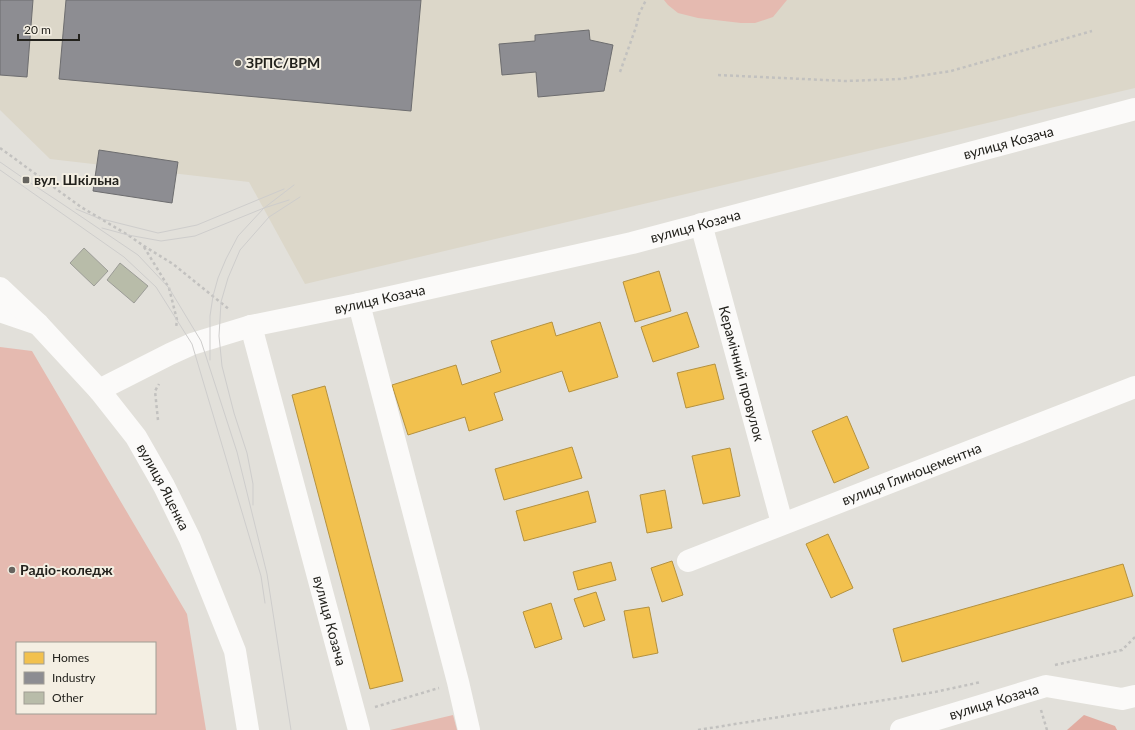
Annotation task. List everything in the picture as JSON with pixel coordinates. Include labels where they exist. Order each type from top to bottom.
[{"type":"street","name":"вулиця Козача","points":[[99,390],[192,344],[251,326],[359,304],[632,243],[1135,109]]},
{"type":"street","name":"Керамічний провулок","points":[[702,224],[782,524]]},
{"type":"street","name":"вулиця Яценка","points":[[0,288],[38,324],[99,390],[136,436],[164,486],[190,540],[235,651],[248,730]]},
{"type":"street","points":[[359,304],[458,682],[469,730]]},
{"type":"street","points":[[0,311],[38,324]]},
{"type":"street","name":"вулиця Козача","points":[[251,326],[356,722]]},
{"type":"street","name":"вулиця Глиноцементна","points":[[688,561],[1135,387]]},
{"type":"street","name":"вулиця Козача","points":[[901,730],[1046,686],[1122,699],[1135,696]]},
{"type":"path","points":[[620,72],[639,14],[646,0]]},
{"type":"path","points":[[718,75],[846,81],[900,79],[951,71],[1092,31]]},
{"type":"path","points":[[0,148],[81,207],[173,264],[251,326]]},
{"type":"path","points":[[1053,666],[1122,650],[1135,637]]},
{"type":"path","points":[[698,730],[935,692],[986,680]]},
{"type":"path","points":[[356,722],[458,682]]},
{"type":"shaded area","points":[[0,0],[1135,0],[1135,88],[305,284],[249,182],[50,159],[0,110]]},
{"type":"shaded area","points":[[664,0],[787,0],[773,17],[755,23],[741,23],[698,18],[678,13]]},
{"type":"shaded area","points":[[0,347],[32,351],[187,614],[206,730],[0,730]]},
{"type":"shaded area","points":[[453,715],[457,730],[390,730]]},
{"type":"shaded area","points":[[1084,715],[1115,726],[1117,730],[1067,730]]},
{"type":"building: Homes","points":[[659,271],[671,311],[635,322],[623,282]]},
{"type":"building: Homes","points":[[687,312],[699,347],[653,362],[641,327]]},
{"type":"building: Homes","points":[[552,322],[556,336],[600,322],[618,377],[569,392],[562,371],[494,393],[503,420],[469,431],[465,417],[408,435],[392,385],[456,365],[462,385],[501,372],[491,341]]},
{"type":"building: Homes","points":[[715,364],[724,399],[686,408],[677,373]]},
{"type":"building: Homes","points":[[325,386],[403,681],[370,689],[292,395]]},
{"type":"building: Homes","points":[[847,416],[869,468],[834,483],[812,431]]},
{"type":"building: Homes","points":[[572,447],[582,478],[504,500],[495,469]]},
{"type":"building: Homes","points":[[730,448],[740,496],[703,504],[692,456]]},
{"type":"building: Homes","points":[[665,490],[672,528],[647,533],[640,495]]},
{"type":"building: Homes","points":[[588,491],[596,522],[524,541],[516,511]]},
{"type":"building: Homes","points":[[828,534],[853,588],[831,598],[806,544]]},
{"type":"building: Homes","points":[[672,561],[683,595],[662,602],[651,568]]},
{"type":"building: Homes","points":[[611,562],[616,580],[578,590],[573,572]]},
{"type":"building: Homes","points":[[1123,564],[1133,596],[902,662],[893,629]]},
{"type":"building: Homes","points":[[596,592],[605,620],[584,627],[574,599]]},
{"type":"building: Homes","points":[[551,603],[562,639],[535,648],[523,612]]},
{"type":"building: Homes","points":[[649,607],[658,653],[633,658],[624,611]]},
{"type":"building: Industry","points":[[0,0],[33,0],[27,77],[0,75]]},
{"type":"building: Industry","name":"ЗРПС/ВРМ","points":[[66,0],[421,0],[411,111],[59,79]]},
{"type":"building: Industry","points":[[589,30],[590,40],[613,45],[604,91],[538,97],[536,72],[502,75],[499,44],[535,41],[535,35]]},
{"type":"building: Industry","points":[[99,150],[178,162],[172,203],[93,191]]},
{"type":"building: Other","points":[[84,248],[108,271],[94,286],[70,263]]},
{"type":"building: Other","points":[[120,263],[148,286],[134,303],[107,280]]},
{"type":"tram line","points":[[0,162],[138,255],[169,288],[201,341],[237,452],[267,574],[291,730]]},
{"type":"tram line","points":[[0,170],[124,257],[156,287],[192,344],[261,576],[265,603]]},
{"type":"tram line","points":[[210,360],[210,316],[213,296],[218,278],[226,259],[238,236],[264,208],[294,185]]},
{"type":"tram line","points":[[76,209],[98,218],[158,233],[197,225],[284,189]]},
{"type":"tram line","points":[[253,505],[253,484],[247,453],[234,413],[222,366],[219,336],[221,302],[228,278],[240,250],[269,217],[300,197]]},
{"type":"tram line","points":[[102,228],[128,235],[161,241],[195,236],[264,208],[289,200]]},
{"type":"place","name":"ЗРПС/ВРМ","points":[[238,63]]},
{"type":"place","name":"вул. Шкільна","points":[[26,180]]},
{"type":"place","name":"Радіо-коледж","points":[[12,570]]}]
